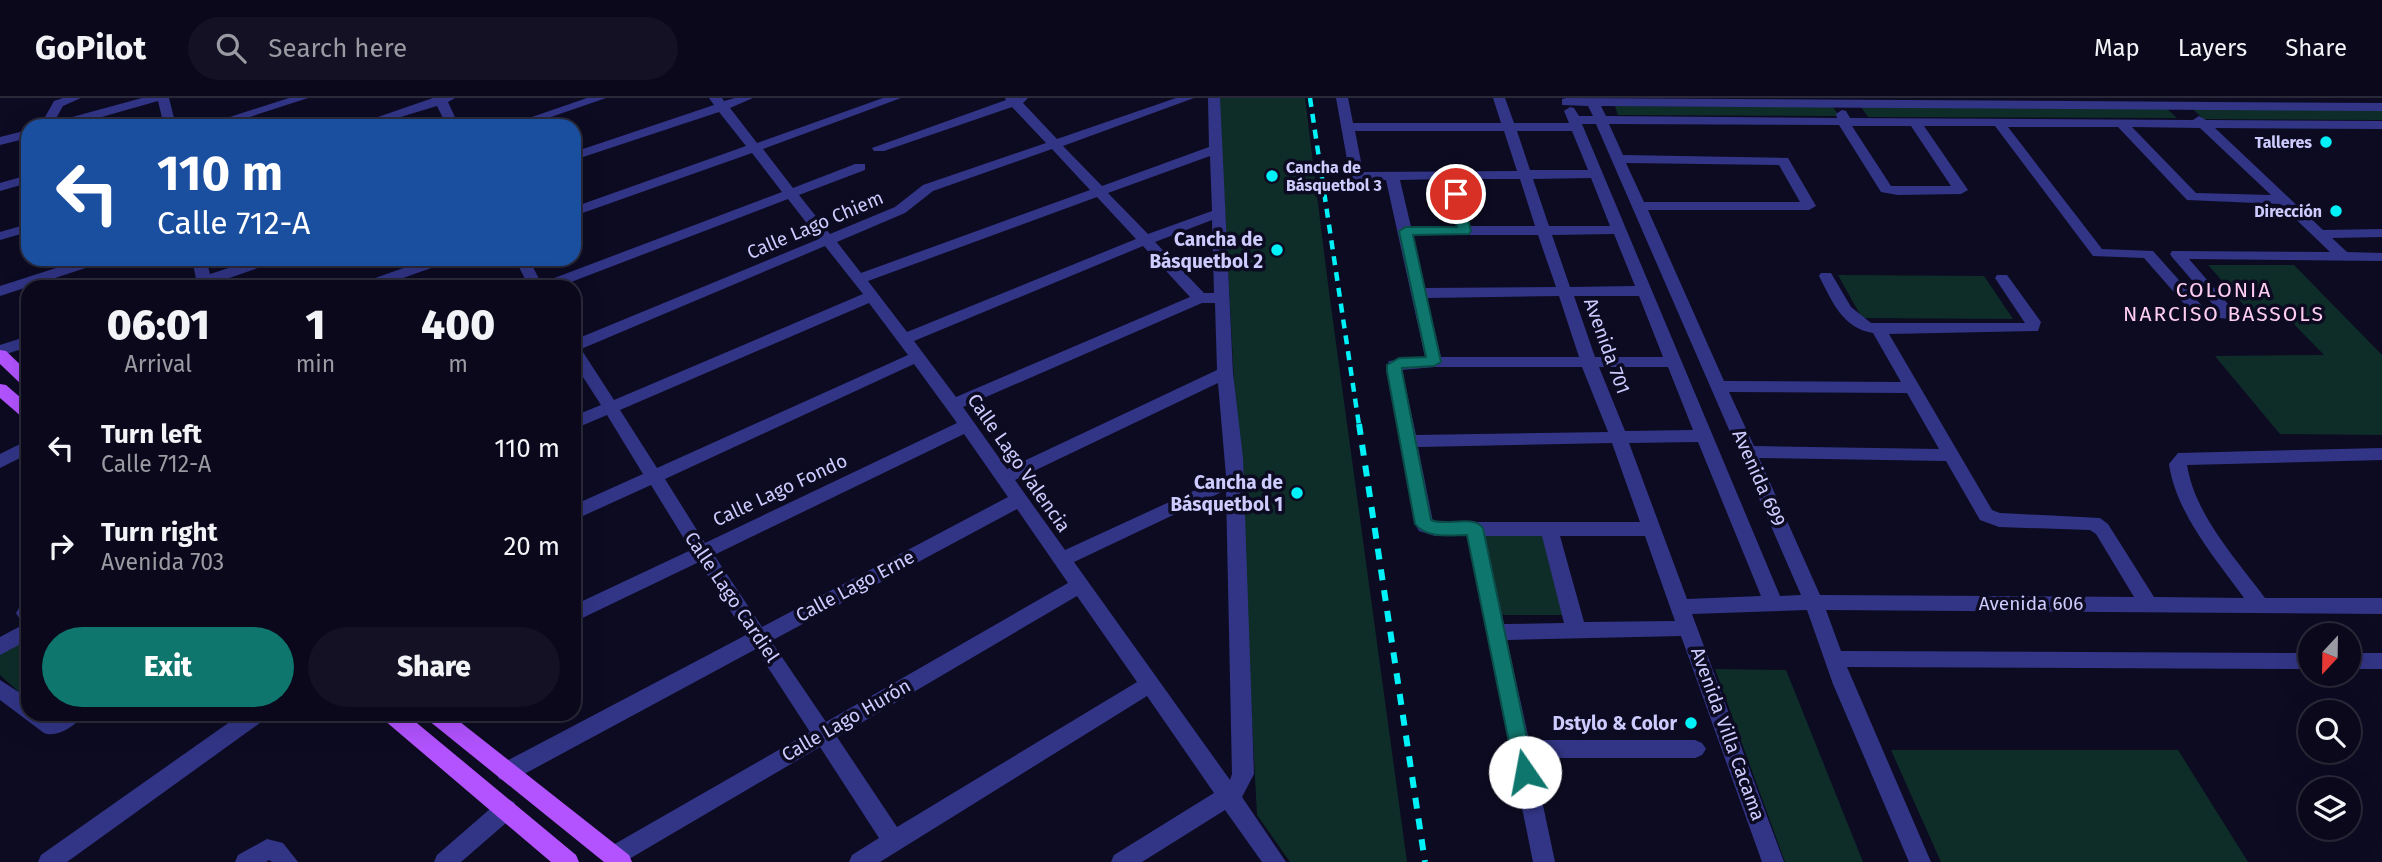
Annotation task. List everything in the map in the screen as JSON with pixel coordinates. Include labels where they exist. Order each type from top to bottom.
[{"type":"main road","points":[[0,353],[21,374]]},
{"type":"main road","points":[[0,389],[21,407]]},
{"type":"main road","points":[[399,721],[568,862]]},
{"type":"main road","points":[[444,721],[618,859]]},
{"type":"street","points":[[50,119],[60,103],[75,98]]},
{"type":"street","points":[[80,119],[156,98]]},
{"type":"street","points":[[163,98],[168,119]]},
{"type":"street","points":[[232,119],[302,98]]},
{"type":"street","points":[[534,119],[600,98]]},
{"type":"street","points":[[581,153],[718,102],[747,98]]},
{"type":"street","points":[[581,210],[895,98]]},
{"type":"street","name":"Calle Lago Chiem","points":[[581,345],[900,210],[928,188],[1188,98]]},
{"type":"street","points":[[1122,862],[1227,797],[1238,786],[1243,774],[1234,480],[1225,373],[1214,98]]},
{"type":"street","points":[[1342,98],[1357,176],[1596,174]]},
{"type":"street","name":"Avenida 701","points":[[1499,98],[1588,361],[1619,436],[1681,607]]},
{"type":"street","points":[[380,119],[443,99],[450,119]]},
{"type":"street","points":[[879,148],[1017,99],[1200,298]]},
{"type":"street","points":[[1565,100],[2179,106],[2265,102],[2382,107]]},
{"type":"street","name":"Avenida 699","points":[[1565,100],[1773,603]]},
{"type":"street","name":"Avenida 699","points":[[1591,100],[1814,602],[1920,862]]},
{"type":"street","name":"Calle Lago Valencia","points":[[718,102],[872,296],[953,405],[1275,862]]},
{"type":"street","points":[[1836,103],[1846,121],[1847,129],[1886,189],[1961,190],[1915,122]]},
{"type":"street","points":[[2179,106],[2204,124],[2344,257]]},
{"type":"street","points":[[1349,127],[1508,126],[1600,120],[2382,125]]},
{"type":"street","points":[[1998,122],[2098,253],[2148,254],[2201,314],[2229,314],[2177,254],[2382,257]]},
{"type":"street","points":[[2121,123],[2192,197],[2282,200]]},
{"type":"street","points":[[0,141],[21,136]]},
{"type":"street","points":[[858,279],[1217,149]]},
{"type":"street","points":[[1618,159],[1783,161],[1809,206],[1639,206]]},
{"type":"street","points":[[562,280],[860,167]]},
{"type":"street","points":[[1392,176],[1434,362]]},
{"type":"street","points":[[1452,176],[1465,231]]},
{"type":"street","points":[[0,187],[21,181]]},
{"type":"street","points":[[904,339],[1219,213]]},
{"type":"street","points":[[0,236],[21,230]]},
{"type":"street","points":[[1406,231],[1619,230]]},
{"type":"street","points":[[2320,234],[2382,233]]},
{"type":"street","points":[[34,280],[77,266]]},
{"type":"street","points":[[215,280],[252,266]]},
{"type":"street","points":[[383,280],[423,266]]},
{"type":"street","points":[[1826,276],[1849,318],[1861,327],[2032,328],[2033,322],[2002,278]]},
{"type":"street","points":[[0,291],[21,284]]},
{"type":"street","points":[[1420,293],[1644,291]]},
{"type":"street","points":[[581,420],[872,296]]},
{"type":"street","points":[[953,405],[1200,298],[1224,298]]},
{"type":"street","points":[[1878,329],[1983,512],[1989,517],[2088,521],[2098,525],[2148,604]]},
{"type":"street","points":[[0,353],[21,344]]},
{"type":"street","points":[[581,510],[917,357]]},
{"type":"street","name":"Calle Lago Cardiel","points":[[581,359],[701,551],[894,841]]},
{"type":"street","points":[[1651,529],[1434,529],[1425,526],[1395,365],[1434,362],[1674,362]]},
{"type":"street","points":[[1004,478],[1225,373]]},
{"type":"street","points":[[1718,386],[1910,388]]},
{"type":"street","name":"Calle Lago Fondo","points":[[581,611],[967,425]]},
{"type":"street","points":[[1408,441],[1704,436]]},
{"type":"street","points":[[0,462],[21,450]]},
{"type":"street","points":[[1748,452],[1950,455]]},
{"type":"street","points":[[2260,605],[2207,530],[2184,486],[2178,472],[2178,464],[2184,457],[2382,454]]},
{"type":"street","points":[[1061,560],[1234,480]]},
{"type":"street","name":"Calle Lago Erne","points":[[507,772],[1018,500]]},
{"type":"street","points":[[1474,528],[1544,862]]},
{"type":"street","points":[[1549,529],[1576,630]]},
{"type":"street","name":"Calle Lago Hurón","points":[[618,859],[822,733],[1078,586]]},
{"type":"street","name":"Avenida 606","points":[[1681,607],[1814,602],[2382,606]]},
{"type":"street","name":"Avenida Villa Cacama","points":[[1681,607],[1773,862]]},
{"type":"street","points":[[0,647],[21,625]]},
{"type":"street","points":[[1496,632],[1689,628]]},
{"type":"street","points":[[1835,659],[2298,661]]},
{"type":"street","points":[[2361,661],[2382,661]]},
{"type":"street","points":[[860,862],[1148,685]]},
{"type":"street","points":[[0,688],[21,704]]},
{"type":"street","points":[[43,721],[51,727],[61,721]]},
{"type":"street","points":[[49,862],[247,721]]},
{"type":"street","points":[[1520,750],[1695,749]]},
{"type":"street","points":[[445,862],[506,809]]},
{"type":"street","points":[[246,862],[263,850],[271,849],[287,862]]},
{"type":"green space","points":[[1219,98],[1305,98],[1407,862],[1290,862],[1257,815]]},
{"type":"green space","points":[[1615,106],[1833,107],[1839,116],[1618,115]]},
{"type":"green space","points":[[1861,107],[2166,108],[2177,118],[1868,117]]},
{"type":"green space","points":[[2193,109],[2382,110],[2382,120],[2203,119]]},
{"type":"green space","points":[[2208,265],[2294,265],[2382,355],[2382,435],[2280,434],[2215,356],[2324,355],[2291,321],[2258,321]]},
{"type":"green space","points":[[1838,275],[1984,276],[2013,319],[1862,318]]},
{"type":"green space","points":[[1482,531],[1544,531],[1566,615],[1501,615]]},
{"type":"green space","points":[[21,641],[21,694],[0,675],[0,654]]},
{"type":"green space","points":[[1715,669],[1786,670],[1863,862],[1785,862]]},
{"type":"green space","points":[[1891,750],[2178,750],[2248,862],[1941,862]]},
{"type":"railway","points":[[1310,98],[1359,425]]},
{"type":"railway","points":[[1359,424],[1425,862]]},
{"type":"place","name":"Talleres","points":[[2326,142]]},
{"type":"place","name":"Cancha de Básquetbol 3","points":[[1272,176]]},
{"type":"place","name":"Dirección","points":[[2336,211]]},
{"type":"place","name":"Cancha de Básquetbol 2","points":[[1277,250]]},
{"type":"place","name":"Cancha de Básquetbol 1","points":[[1297,493]]},
{"type":"place","name":"Dstylo & Color","points":[[1691,723]]},
{"type":"district","name":"COLONIA NARCISO BASSOLS","points":[[2224,302]]},
{"type":"route","points":[[1456,194],[1465,231],[1406,231],[1434,362],[1399,363],[1395,365],[1394,371],[1423,524],[1434,529],[1474,528],[1525,772]]}]
